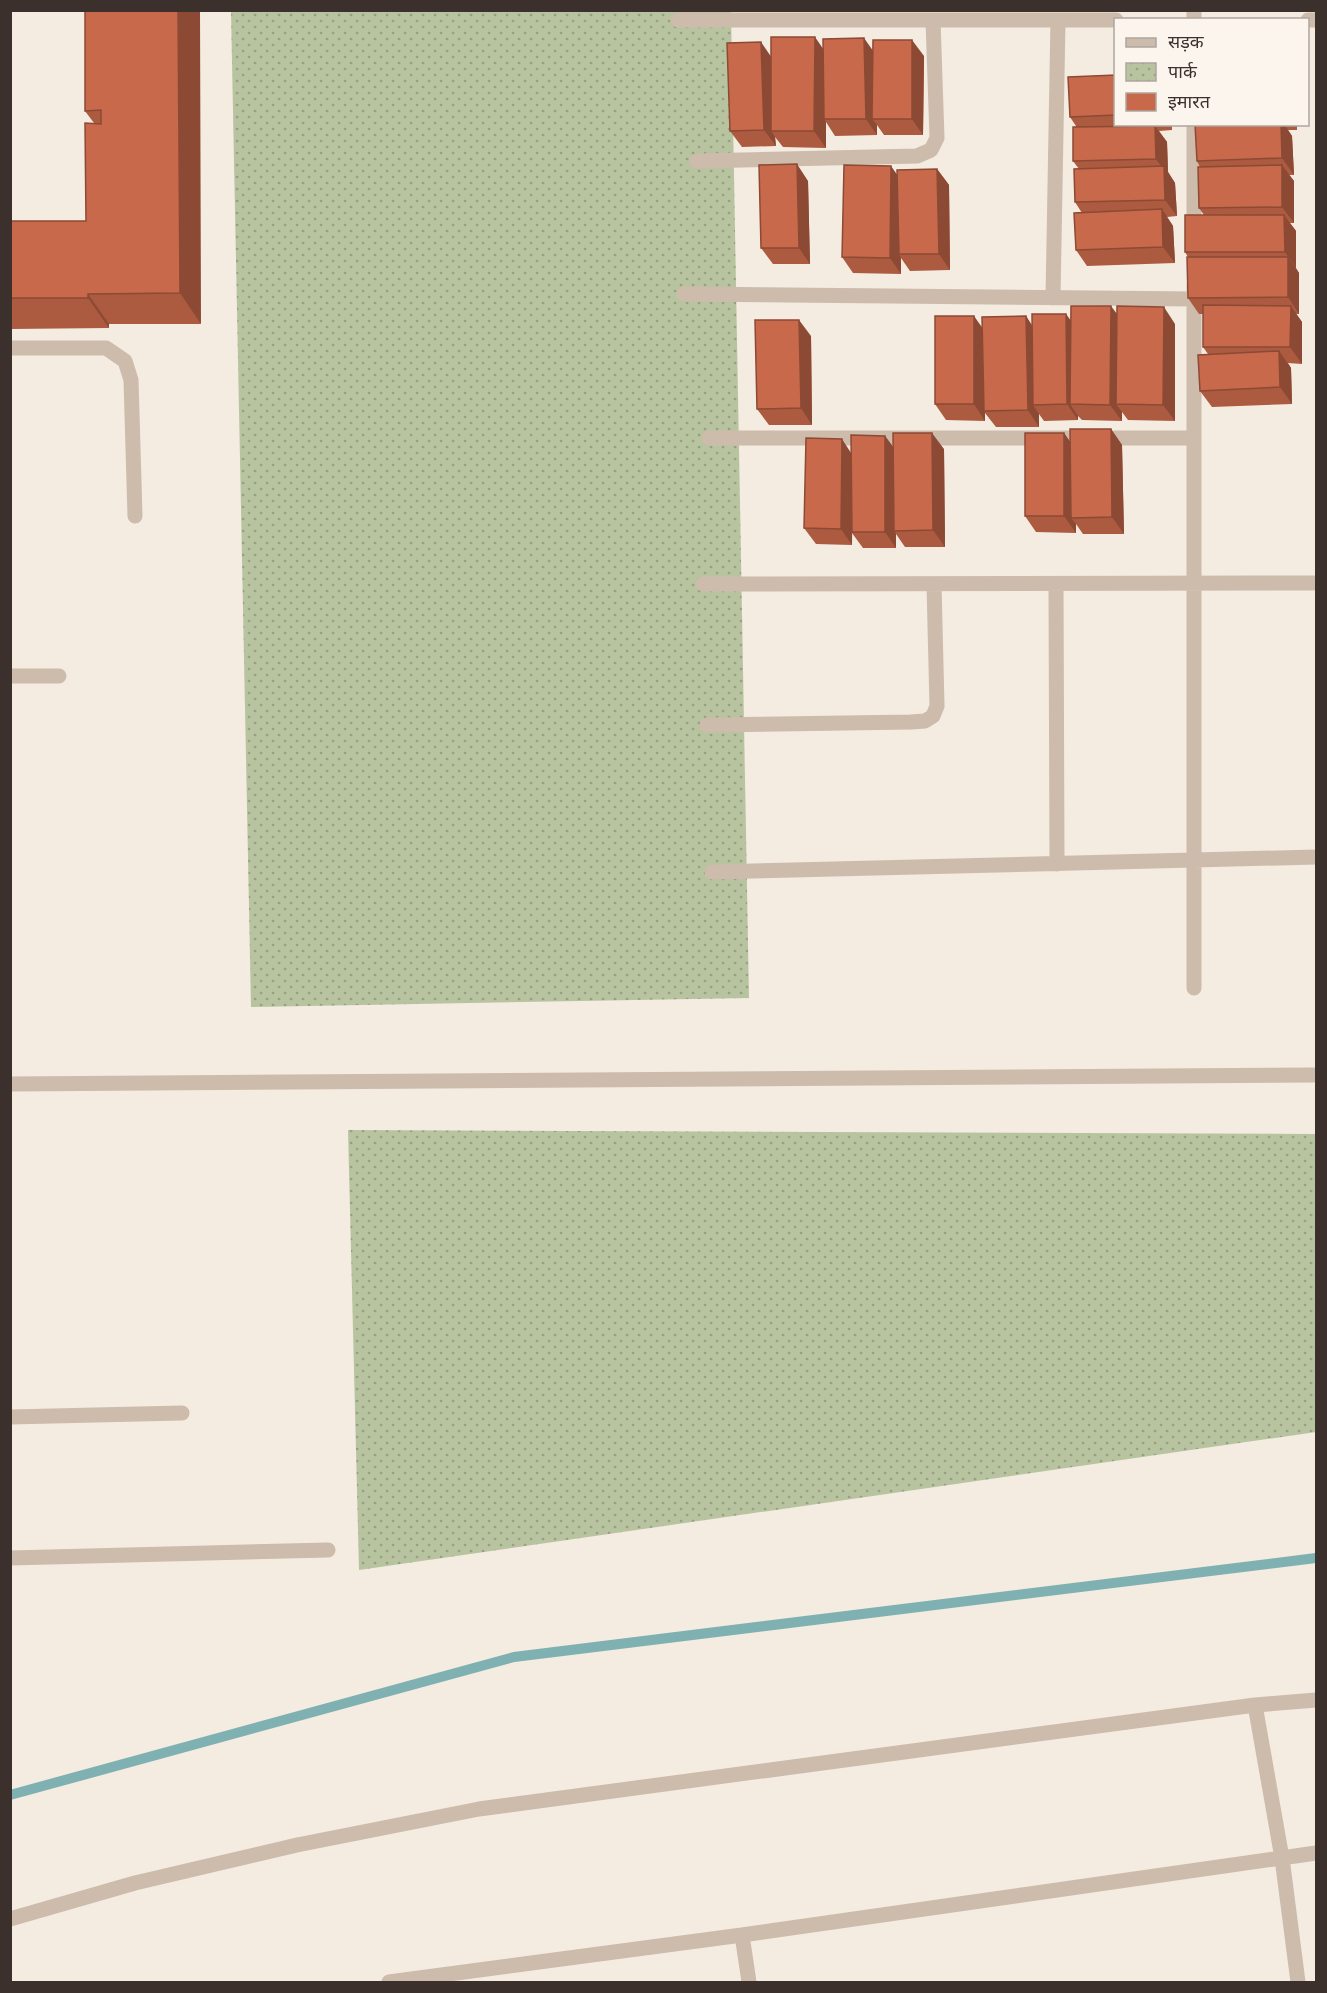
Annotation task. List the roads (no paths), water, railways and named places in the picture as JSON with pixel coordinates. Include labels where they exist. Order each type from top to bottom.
[{"type":"street","points":[[678,20],[1114,20]]},
{"type":"street","points":[[698,161],[917,156],[931,150],[937,138],[933,20]]},
{"type":"street","points":[[1053,298],[1058,20]]},
{"type":"street","points":[[1194,126],[1194,253]]},
{"type":"street","points":[[1194,276],[1194,988]]},
{"type":"street","points":[[684,294],[1194,299]]},
{"type":"street","points":[[10,348],[106,348],[125,361],[131,380],[135,516]]},
{"type":"street","points":[[709,438],[1194,438]]},
{"type":"street","points":[[703,584],[1317,584]]},
{"type":"street","points":[[708,725],[925,721],[933,716],[937,706],[934,584]]},
{"type":"street","points":[[1056,585],[1058,864]]},
{"type":"street","points":[[10,676],[59,676]]},
{"type":"street","points":[[712,872],[1317,857]]},
{"type":"street","points":[[10,1084],[1317,1075]]},
{"type":"street","points":[[10,1417],[182,1413]]},
{"type":"street","points":[[10,1558],[328,1550]]},
{"type":"street","points":[[10,1919],[135,1883],[297,1845],[479,1809],[1255,1705],[1317,1700]]},
{"type":"street","points":[[1255,1705],[1282,1858],[1298,1983]]},
{"type":"street","points":[[389,1983],[1317,1853]]},
{"type":"street","points":[[742,1935],[749,1983]]},
{"type":"waterway","points":[[10,1795],[514,1657],[1316,1558]]}]
